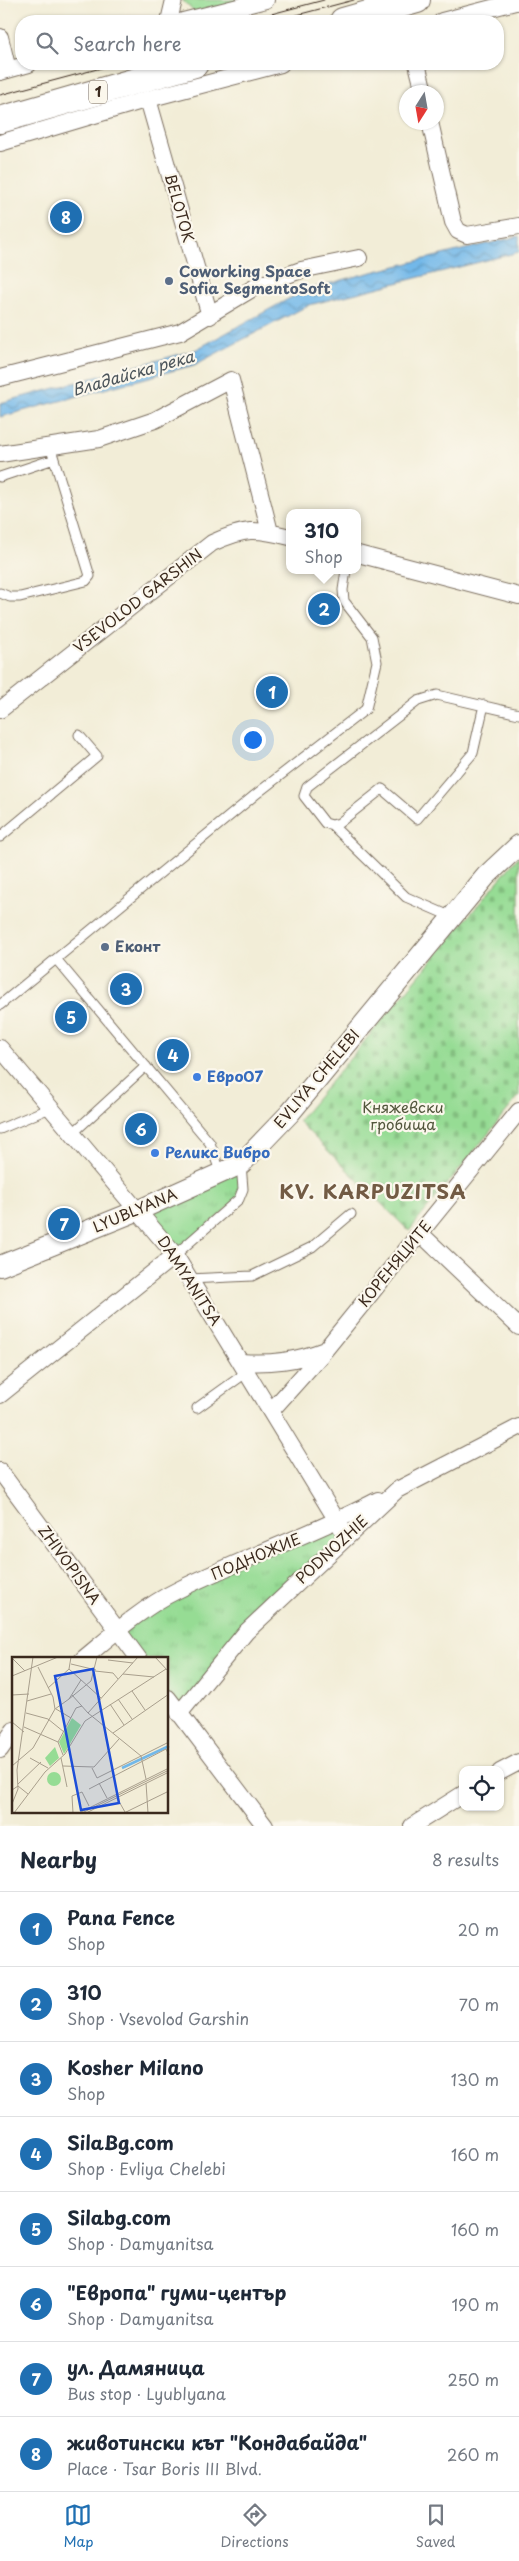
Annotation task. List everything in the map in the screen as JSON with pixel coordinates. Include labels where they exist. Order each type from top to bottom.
[{"type":"main road","points":[[364,15],[417,0]]},
{"type":"main road","name":"1","points":[[0,120],[174,70]]},
{"type":"street","points":[[170,15],[174,0]]},
{"type":"street","points":[[207,15],[266,0]]},
{"type":"street","points":[[465,15],[519,1]]},
{"type":"street","points":[[0,36],[4,71]]},
{"type":"street","points":[[0,143],[148,99],[258,70]]},
{"type":"street","points":[[418,70],[422,85]]},
{"type":"street","name":"BELOTOK","points":[[148,99],[210,316]]},
{"type":"street","points":[[432,130],[452,222],[458,231],[467,236],[519,226]]},
{"type":"street","points":[[0,378],[180,332],[210,316],[257,286],[301,270],[359,258]]},
{"type":"street","points":[[0,454],[52,453],[99,439],[155,420],[231,380],[270,532]]},
{"type":"street","name":"VSEVOLOD GARSHIN","points":[[0,710],[212,543],[240,530],[270,532],[286,536]]},
{"type":"street","points":[[361,555],[519,596]]},
{"type":"street","name":"EVLIYA CHELEBI","points":[[241,1164],[290,1113],[486,876],[519,845]]},
{"type":"street","name":"DAMYANITSA","points":[[0,1048],[139,1210],[175,1255],[347,1537]]},
{"type":"street","name":"КОРЕНЯЦИТЕ","points":[[244,1367],[301,1359],[325,1350],[519,1111]]},
{"type":"street","name":"LYUBLYANA","points":[[0,1266],[139,1210],[241,1164]]},
{"type":"street","points":[[421,1234],[519,1327]]},
{"type":"street","points":[[0,1395],[175,1255]]},
{"type":"street","points":[[271,1411],[325,1350]]},
{"type":"street","name":"PODNOZHIE","points":[[179,1714],[246,1632],[397,1490],[519,1427]]},
{"type":"street","name":"ZHIVOPISNA","points":[[0,1471],[137,1657]]},
{"type":"street","name":"ПОДНОЖИЕ","points":[[84,1657],[118,1630],[174,1592],[338,1522],[397,1490]]},
{"type":"street","points":[[169,1699],[265,1826]]},
{"type":"street","points":[[0,1750],[12,1733]]},
{"type":"street","points":[[504,1770],[519,1762]]},
{"type":"street","points":[[412,1826],[459,1797]]},
{"type":"lane","points":[[0,476],[52,453],[90,576],[86,580],[20,597],[10,597],[0,593]]},
{"type":"lane","points":[[0,1005],[255,795],[366,708],[377,662],[372,637],[344,601],[342,590],[345,574]]},
{"type":"lane","points":[[452,918],[406,897],[332,825],[325,823],[308,804],[304,796],[306,788],[418,701],[437,696],[519,714]]},
{"type":"lane","points":[[332,825],[339,823],[382,789],[417,819],[473,752],[484,705]]},
{"type":"lane","points":[[0,838],[97,756],[80,735]]},
{"type":"lane","points":[[56,959],[210,1143],[221,1174]]},
{"type":"lane","points":[[72,1134],[146,1066]]},
{"type":"lane","points":[[0,1130],[50,1108]]},
{"type":"lane","points":[[175,1255],[239,1199],[243,1190],[241,1164]]},
{"type":"lane","points":[[190,1279],[252,1276],[312,1247],[351,1214]]},
{"type":"lane","points":[[197,1408],[244,1367]]},
{"type":"green space","points":[[182,0],[252,0],[194,12]]},
{"type":"green space","name":"Княжевски гробища","points":[[519,856],[519,1096],[409,1231],[298,1121]]},
{"type":"green space","points":[[241,1164],[242,1195],[175,1255],[139,1210]]},
{"type":"green space","points":[[338,1522],[347,1537],[302,1577],[179,1714],[169,1699],[169,1657],[138,1657],[118,1630],[174,1591]]},
{"type":"water","name":"Владайска река","points":[[519,236],[519,252],[309,305],[194,365],[0,417],[0,403],[195,350],[303,291]]},
{"type":"tram line","points":[[268,15],[324,0]]},
{"type":"tram line","points":[[297,15],[354,0]]},
{"type":"tram line","points":[[0,95],[94,70]]},
{"type":"place","name":"животински кът \"Кондабайда\"","points":[[66,217]]},
{"type":"place","name":"Coworking Space Sofia SegmentoSoft","points":[[169,281]]},
{"type":"place","name":"310","points":[[324,609]]},
{"type":"place","name":"Pana Fence","points":[[272,692]]},
{"type":"place","name":"Еконт","points":[[105,947]]},
{"type":"place","name":"Kosher Milano","points":[[126,989]]},
{"type":"place","name":"Silabg.com","points":[[71,1017]]},
{"type":"place","name":"SilaBg.com","points":[[173,1055]]},
{"type":"place","name":"Евро07","points":[[197,1077]]},
{"type":"place","name":"\"Европа\" гуми-център","points":[[141,1129]]},
{"type":"place","name":"Реликс Вибро","points":[[155,1153]]},
{"type":"place","name":"ул. Дамяница","points":[[64,1224]]},
{"type":"district","name":"KV. KARPUZITSA","points":[[373,1192]]}]
